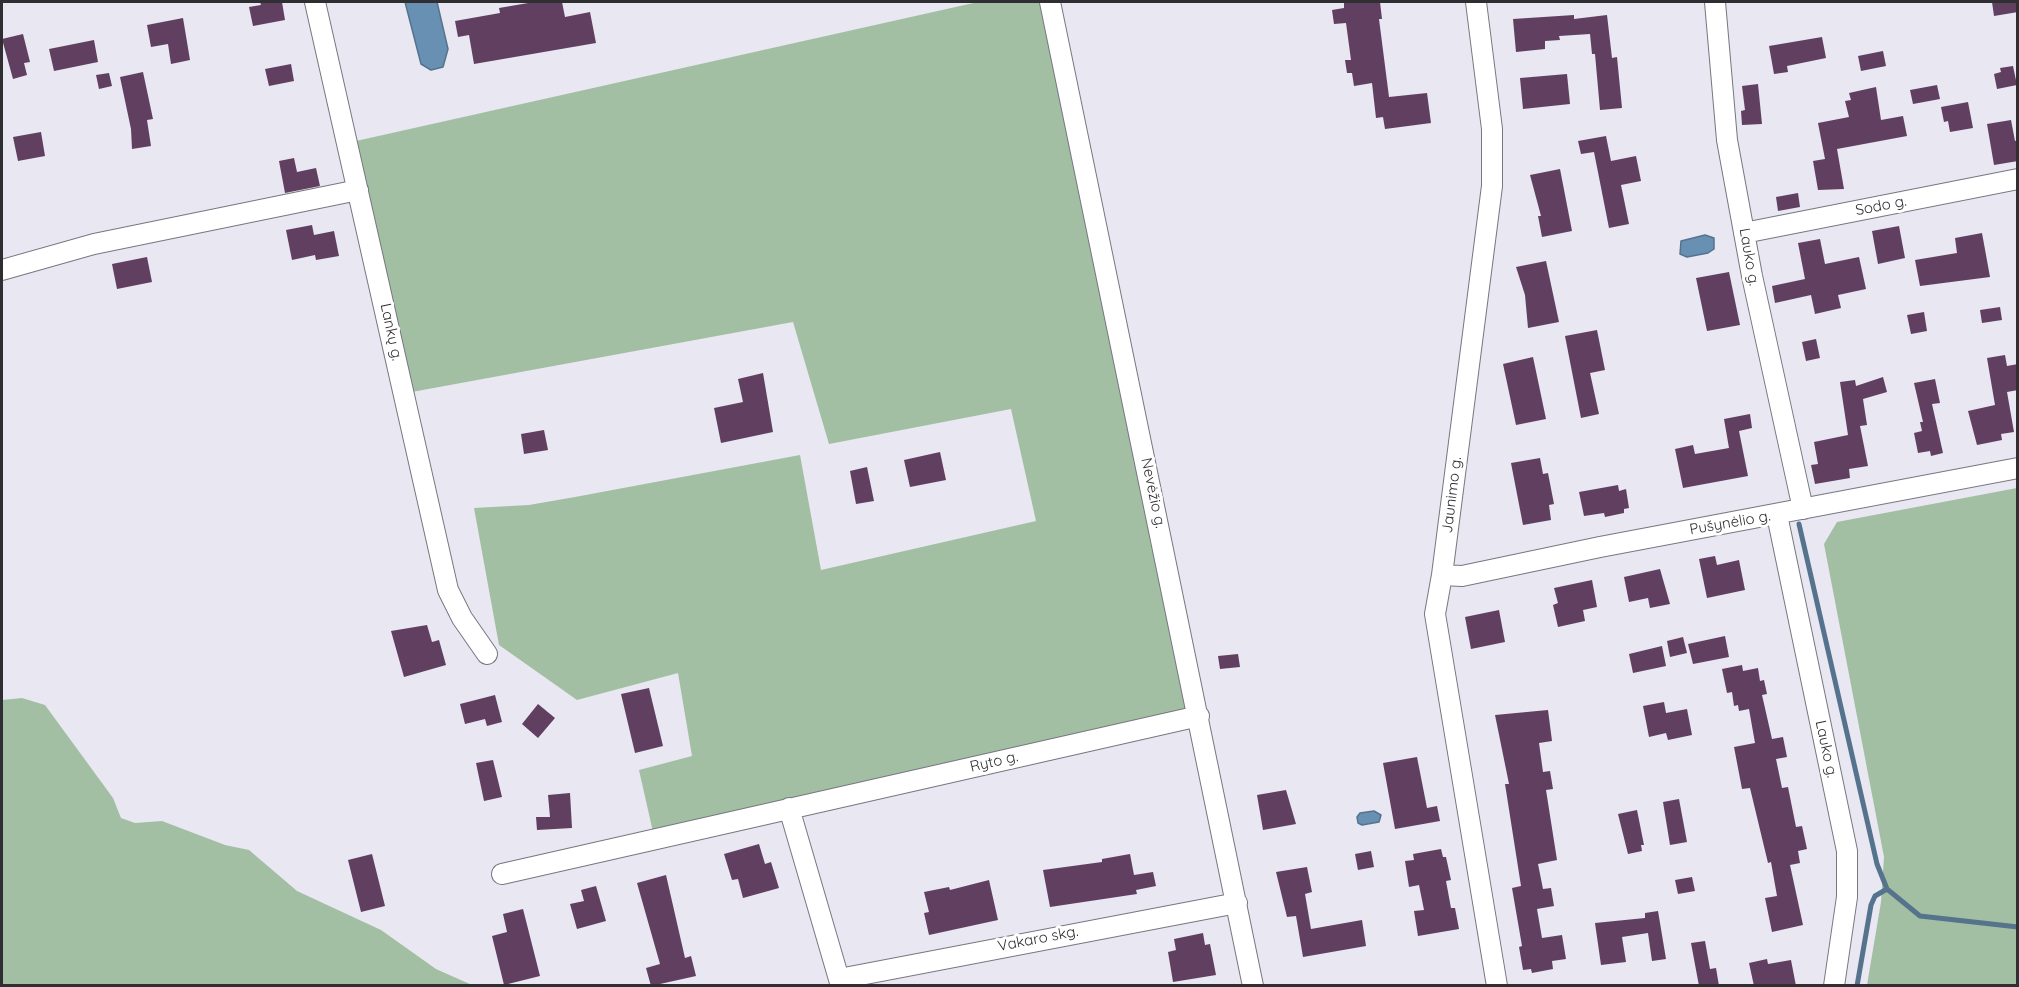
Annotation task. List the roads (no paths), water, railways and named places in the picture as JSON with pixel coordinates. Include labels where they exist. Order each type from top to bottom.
[{"type":"street","name":"Lankų g.","points":[[315,2],[448,590],[462,618],[487,654]]},
{"type":"street","name":"Nevėžio g.","points":[[1050,2],[1253,986]]},
{"type":"street","name":"Jaunimo g.","points":[[1476,2],[1492,129],[1492,186],[1442,575],[1435,603],[1436,627],[1497,986]]},
{"type":"street","name":"Lauko g.","points":[[1715,2],[1724,117],[1744,233],[1803,509]]},
{"type":"street","name":"Sodo g.","points":[[1744,233],[2018,178]]},
{"type":"street","points":[[2,270],[94,244],[358,190]]},
{"type":"street","name":"Pušynėlio g.","points":[[1442,575],[1462,576],[1600,547],[2018,468]]},
{"type":"street","name":"Lauko g.","points":[[1777,515],[1847,851],[1847,897],[1834,986]]},
{"type":"street","name":"Ryto g.","points":[[502,874],[1199,716]]},
{"type":"street","points":[[789,808],[840,982]]},
{"type":"street","name":"Vakaro skg.","points":[[840,982],[1098,927],[1237,903]]},
{"type":"water","points":[[405,2],[437,2],[448,49],[443,67],[431,70],[421,64]]},
{"type":"water","points":[[1705,235],[1714,238],[1714,249],[1708,253],[1687,257],[1680,254],[1681,241]]},
{"type":"water","points":[[1374,811],[1381,815],[1379,822],[1362,825],[1358,823],[1357,817],[1360,813]]},
{"type":"waterway","points":[[1799,524],[1877,864],[1887,889],[1920,916],[2018,927]]},
{"type":"waterway","points":[[1857,986],[1871,905],[1875,896],[1887,889]]}]
